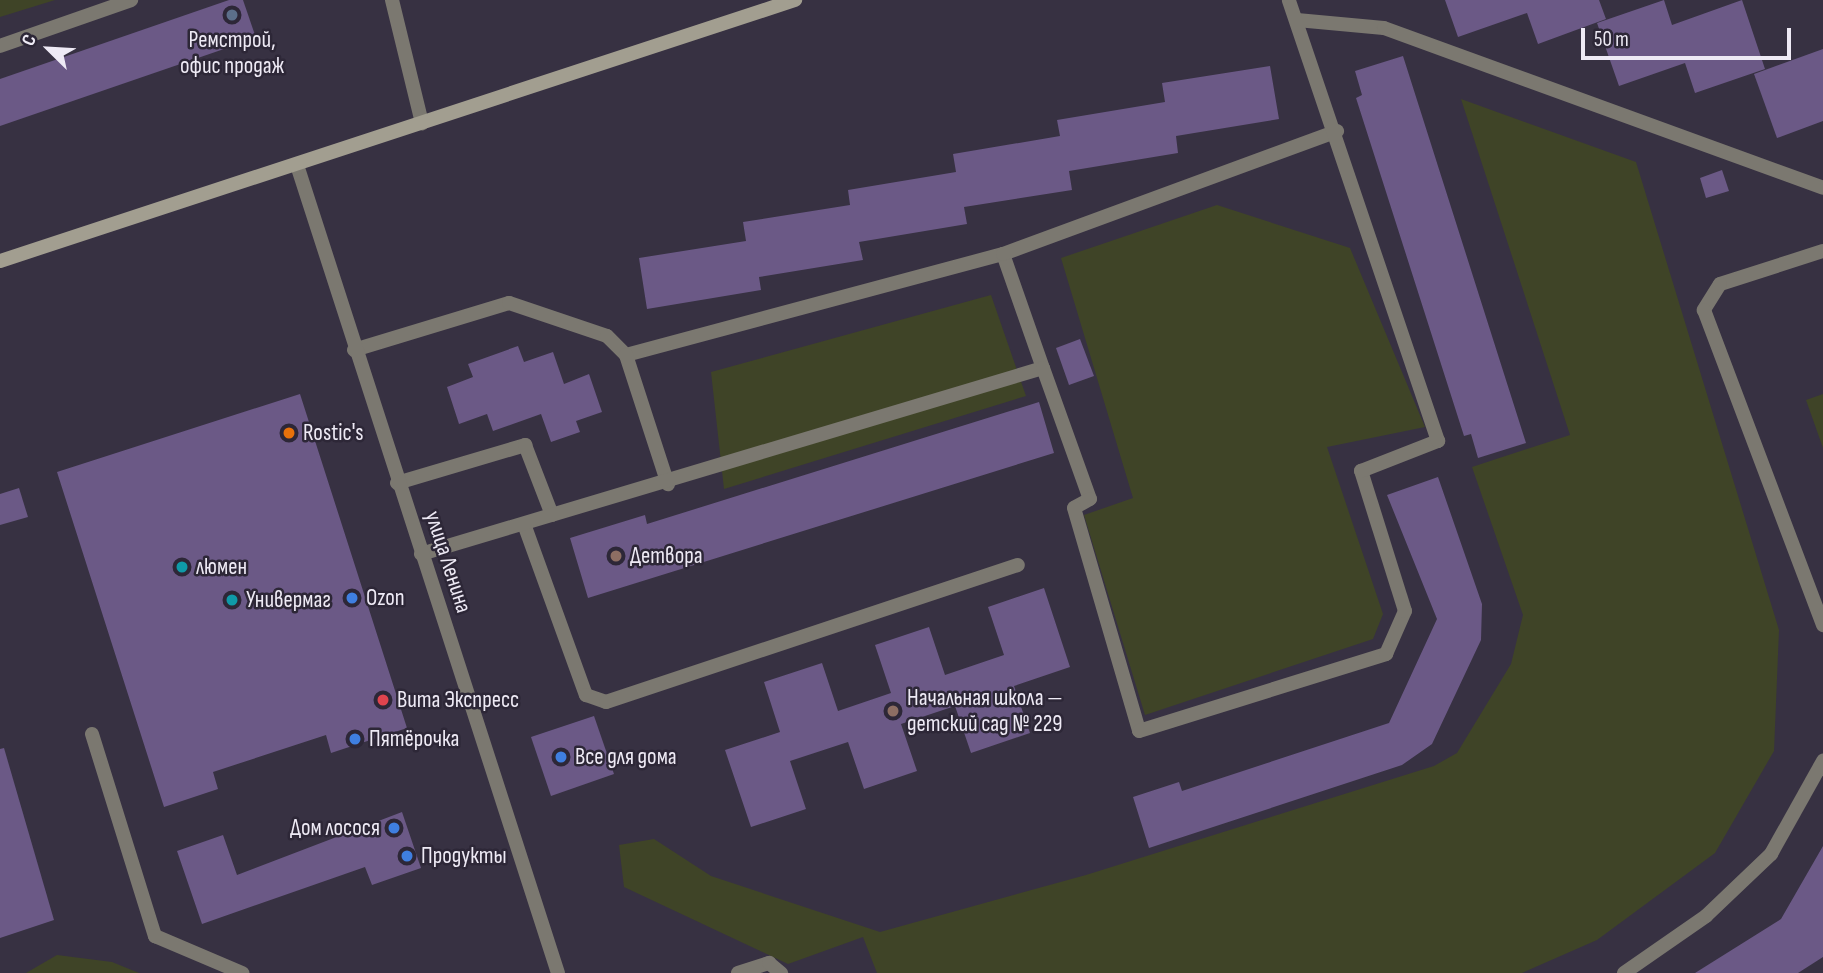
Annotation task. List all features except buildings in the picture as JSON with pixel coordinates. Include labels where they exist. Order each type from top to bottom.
[{"type":"main road","points":[[0,261],[795,0]]},
{"type":"street","points":[[0,46],[131,0]]},
{"type":"street","points":[[392,0],[422,123]]},
{"type":"street","points":[[1003,254],[1090,499],[1074,509],[1139,731],[1386,654],[1405,611],[1361,471],[1438,442],[1338,131],[1289,0]]},
{"type":"street","points":[[1297,20],[1384,27],[1823,188]]},
{"type":"street","points":[[626,355],[1003,254],[1338,131]]},
{"type":"street","name":"улица Ленина","points":[[297,165],[397,483],[558,973]]},
{"type":"street","points":[[1823,251],[1720,284],[1704,310],[1823,625]]},
{"type":"street","points":[[355,350],[509,303],[607,336],[626,355],[668,484]]},
{"type":"street","points":[[421,554],[668,484],[1042,368]]},
{"type":"street","points":[[397,483],[525,445],[552,515]]},
{"type":"street","points":[[524,524],[586,695],[606,702],[1018,565]]},
{"type":"street","points":[[92,734],[155,936],[242,973]]},
{"type":"street","points":[[1624,973],[1706,916],[1771,854],[1823,761]]},
{"type":"street","points":[[738,973],[769,963],[781,973]]},
{"type":"green space","points":[[0,0],[55,0],[0,17]]},
{"type":"green space","points":[[1461,99],[1636,162],[1779,630],[1774,751],[1715,853],[1597,940],[1522,973],[877,973],[863,937],[788,964],[624,887],[619,845],[654,839],[711,876],[880,932],[1086,875],[1434,766],[1457,753],[1511,664],[1523,615],[1472,467],[1570,435]]},
{"type":"green space","points":[[1217,205],[1350,248],[1425,427],[1327,447],[1383,614],[1373,639],[1145,715],[1084,515],[1133,498],[1061,258]]},
{"type":"green space","points":[[991,295],[1026,396],[724,489],[711,372]]},
{"type":"green space","points":[[1823,394],[1823,448],[1806,400]]},
{"type":"green space","points":[[57,955],[112,962],[139,973],[26,973]]},
{"type":"place","name":"Ремстрой, офис продаж","points":[[232,15]]},
{"type":"place","name":"Rostiс's","points":[[289,433]]},
{"type":"place","name":"Детвора","points":[[616,556]]},
{"type":"place","name":"люмен","points":[[182,567]]},
{"type":"place","name":"Ozon","points":[[352,598]]},
{"type":"place","name":"Универмаг","points":[[232,600]]},
{"type":"place","name":"Вита Экспресс","points":[[383,700]]},
{"type":"place","name":"Начальная школа — детский сад № 229","points":[[893,711]]},
{"type":"place","name":"Пятёрочка","points":[[355,739]]},
{"type":"place","name":"Все для дома","points":[[561,757]]},
{"type":"place","name":"Дом лосося","points":[[394,828]]},
{"type":"place","name":"Продукты","points":[[407,856]]}]
